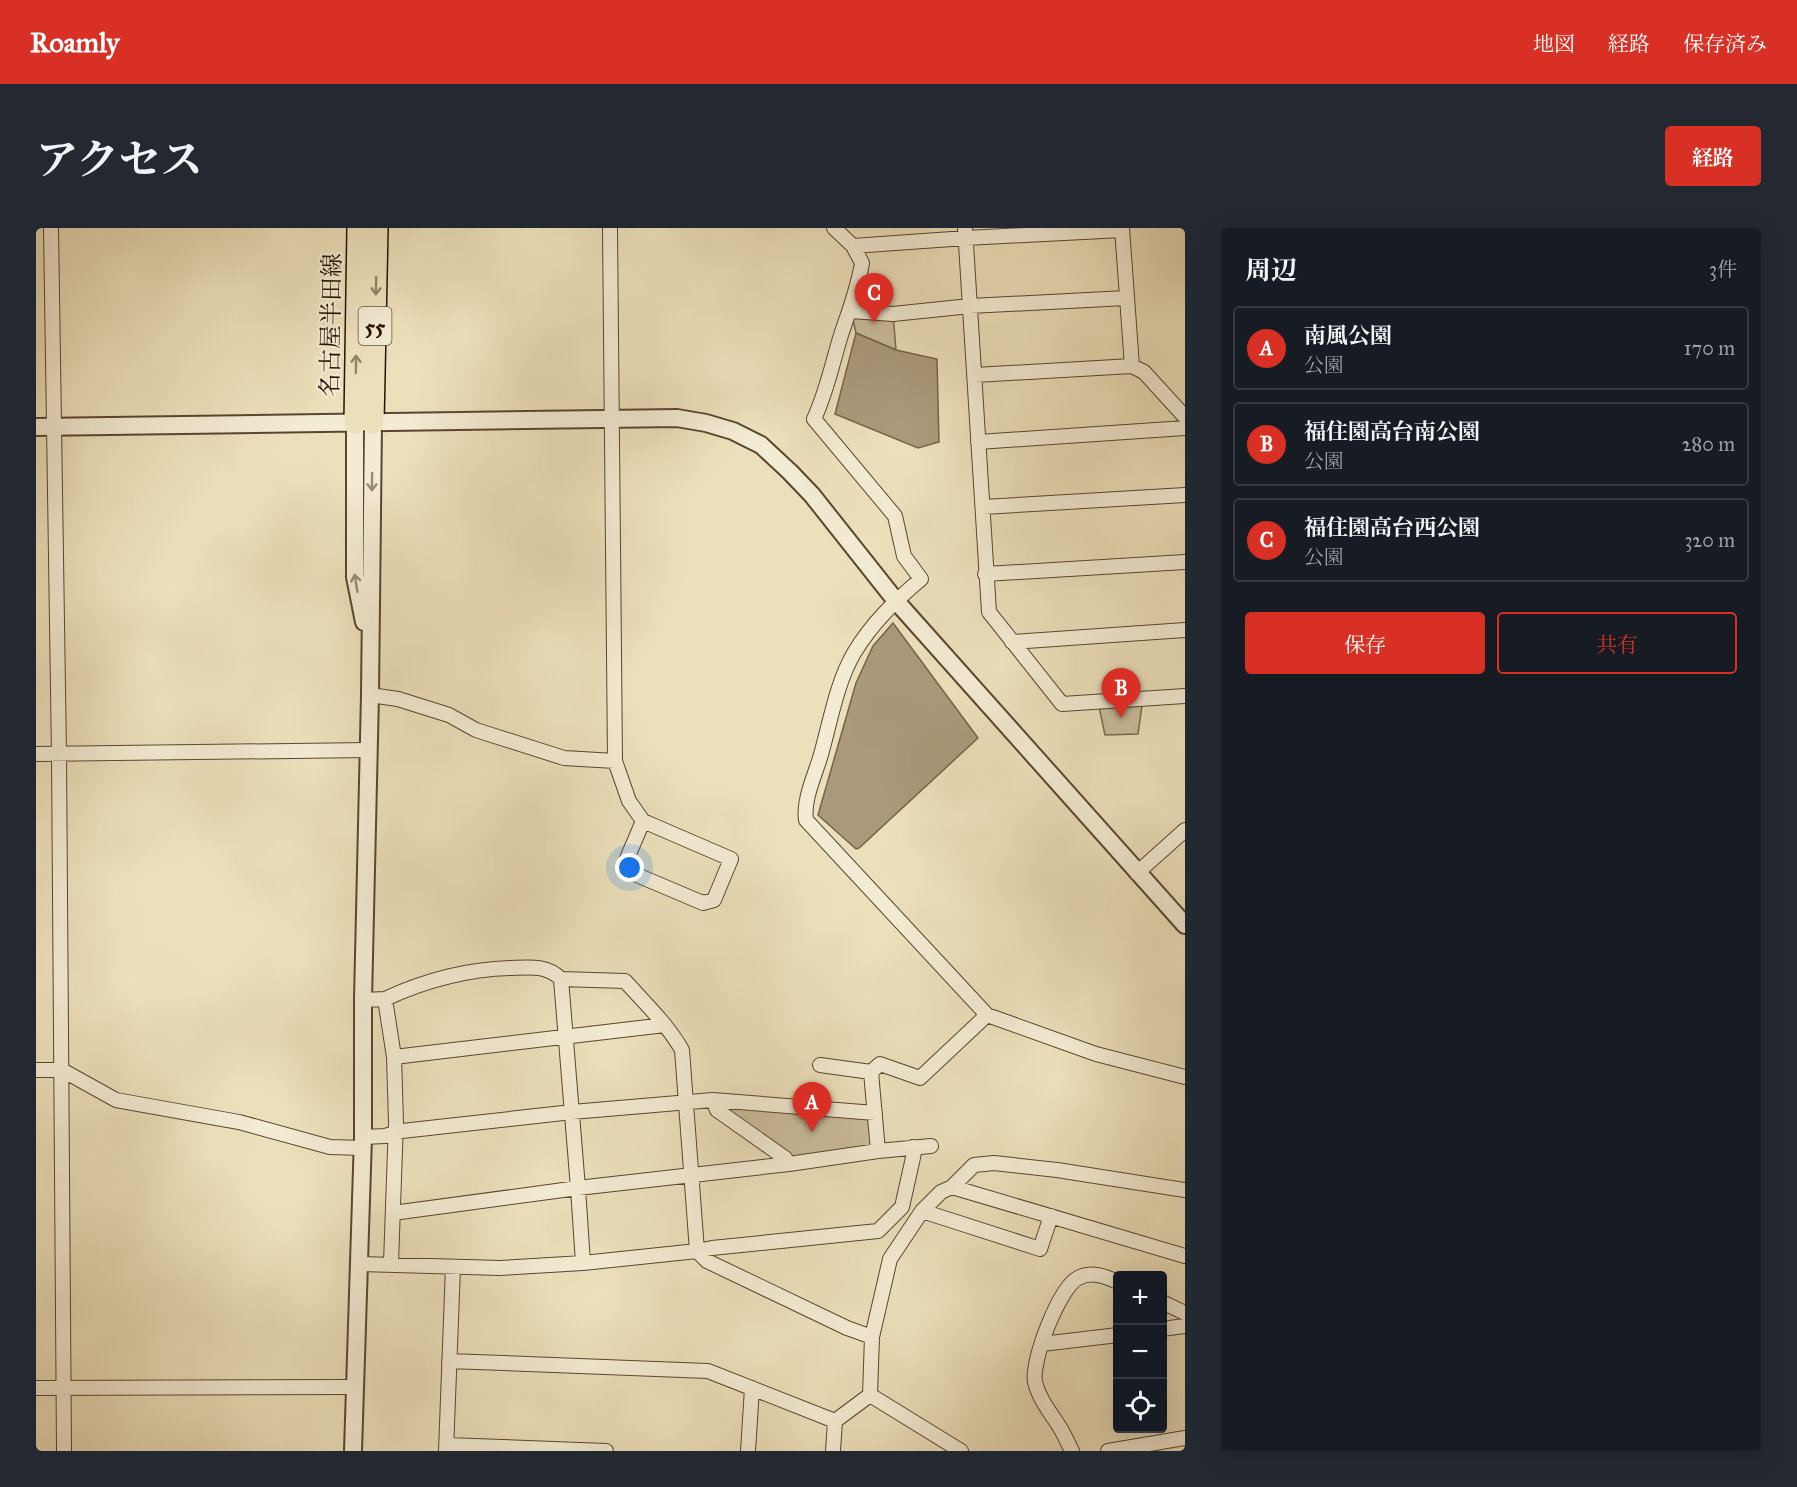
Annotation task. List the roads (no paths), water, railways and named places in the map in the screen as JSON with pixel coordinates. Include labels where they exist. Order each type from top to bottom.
[{"type":"main road","name":"名古屋半田線","points":[[358,228],[364,423]]},
{"type":"main road","name":"名古屋半田線","points":[[364,423],[377,228]]},
{"type":"street","points":[[51,228],[59,754],[64,1451]]},
{"type":"street","points":[[610,228],[615,760],[630,801],[643,821],[731,859],[714,900],[703,903],[625,870],[626,861],[643,821]]},
{"type":"street","points":[[834,228],[853,246],[862,263],[851,311],[842,334],[825,396],[814,419],[895,516],[904,556],[921,579],[882,614],[853,656],[841,685],[813,780],[805,812],[806,820],[987,1015],[1096,1054],[1185,1077]]},
{"type":"street","points":[[853,246],[965,233],[1122,229],[1132,366]]},
{"type":"street","points":[[965,233],[989,612],[1062,704],[1185,696]]},
{"type":"street","points":[[851,311],[893,314],[970,306],[1126,298]]},
{"type":"street","points":[[975,375],[1132,366],[1144,372],[1185,417]]},
{"type":"street","points":[[36,427],[677,418],[733,431],[761,445],[812,495],[896,601],[1185,925]]},
{"type":"street","points":[[353,1451],[363,1143],[363,1000],[370,689],[364,423]]},
{"type":"street","points":[[978,442],[1185,428]]},
{"type":"street","points":[[983,507],[1185,495]]},
{"type":"street","points":[[985,574],[1185,562]]},
{"type":"street","points":[[1012,642],[1185,630]]},
{"type":"street","points":[[370,689],[449,715],[476,730],[564,758],[615,760]]},
{"type":"street","points":[[36,754],[369,750]]},
{"type":"street","points":[[1137,873],[1185,830]]},
{"type":"street","points":[[363,1000],[385,999],[412,986],[470,970],[541,967],[561,979],[583,1263]]},
{"type":"street","points":[[561,979],[625,981],[665,1025],[682,1050],[697,1251],[708,1261],[847,1328],[872,1337]]},
{"type":"street","points":[[385,999],[394,1057],[396,1122],[391,1263]]},
{"type":"street","points":[[820,1065],[871,1072],[880,1064],[920,1078],[987,1015]]},
{"type":"street","points":[[394,1057],[665,1025]]},
{"type":"street","points":[[36,1070],[62,1070],[116,1100],[239,1122],[330,1147],[363,1143],[402,1131],[685,1101],[713,1100],[875,1113]]},
{"type":"street","points":[[871,1072],[878,1151]]},
{"type":"street","points":[[713,1100],[717,1110],[785,1158],[789,1164]]},
{"type":"street","points":[[393,1214],[578,1188],[690,1177],[878,1151],[931,1146]]},
{"type":"street","points":[[360,1264],[391,1263],[500,1268],[583,1263],[878,1232],[902,1207],[914,1153],[913,1147]]},
{"type":"street","points":[[870,1395],[872,1337],[890,1259],[922,1211],[941,1192],[952,1187],[974,1165],[994,1163],[1057,1170],[1185,1190]]},
{"type":"street","points":[[952,1187],[1185,1256]]},
{"type":"street","points":[[922,1211],[1040,1249],[1051,1216]]},
{"type":"street","points":[[453,1267],[447,1448],[606,1451]]},
{"type":"street","points":[[1072,1451],[1060,1427],[1039,1395],[1035,1379],[1042,1344],[1060,1298],[1072,1282],[1089,1274],[1113,1280]]},
{"type":"street","points":[[1167,1304],[1185,1313]]},
{"type":"street","points":[[1167,1328],[1185,1326]]},
{"type":"street","points":[[1042,1344],[1113,1336]]},
{"type":"street","points":[[449,1361],[708,1371],[835,1421]]},
{"type":"street","points":[[36,1388],[355,1387]]},
{"type":"street","points":[[748,1451],[752,1388]]},
{"type":"street","points":[[833,1451],[835,1421],[870,1395]]},
{"type":"street","points":[[870,1395],[961,1451]]},
{"type":"street","points":[[1108,1451],[1185,1438]]},
{"type":"place","name":"福住園高台西公園","points":[[874,323]]},
{"type":"place","name":"福住園高台南公園","points":[[1121,718]]},
{"type":"place","name":"南風公園","points":[[812,1132]]}]
